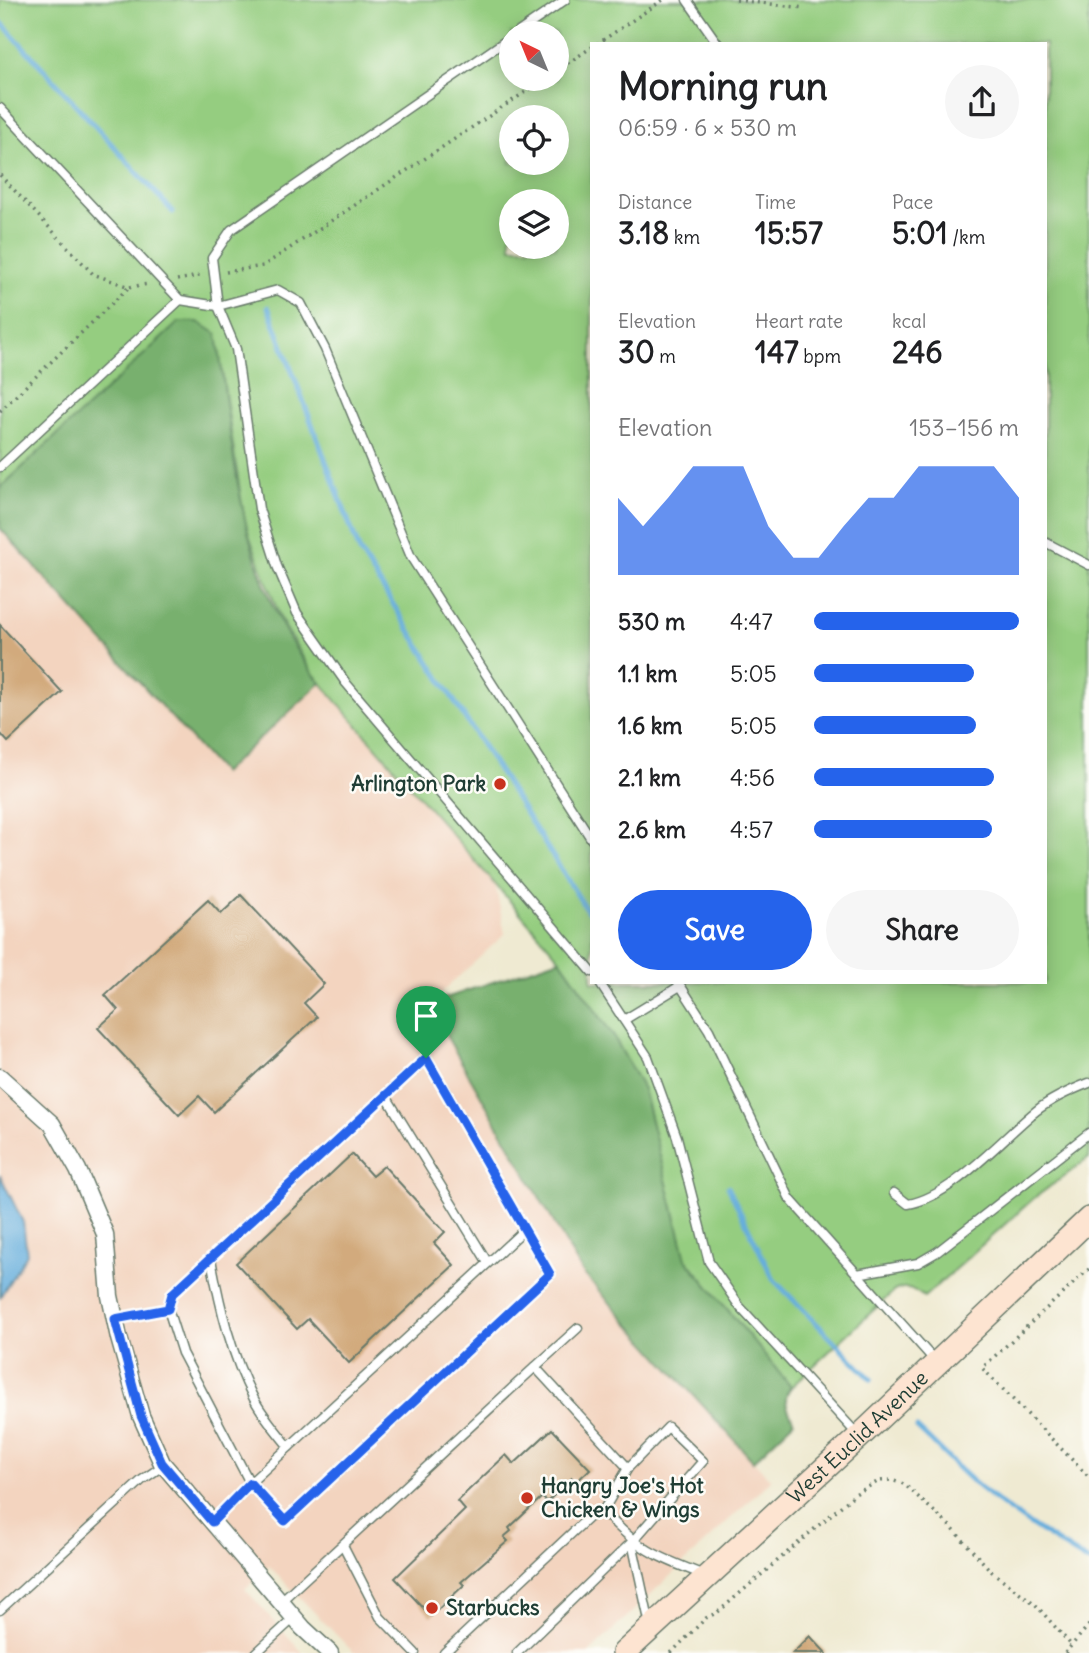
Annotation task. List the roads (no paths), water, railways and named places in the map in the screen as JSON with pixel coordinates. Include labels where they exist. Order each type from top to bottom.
[{"type":"main road","name":"West Euclid Avenue","points":[[624,1653],[860,1436],[1089,1219]]},
{"type":"street","points":[[0,1077],[52,1125],[78,1170],[104,1234],[115,1319],[141,1416],[164,1465],[294,1618],[330,1653]]},
{"type":"lane","points":[[534,21],[565,0]]},
{"type":"lane","points":[[687,0],[717,42]]},
{"type":"lane","points":[[499,45],[231,230],[212,258],[218,306],[236,349],[259,509],[277,566],[297,613],[346,682],[590,970]]},
{"type":"lane","points":[[0,108],[180,300],[218,306],[278,290],[300,303],[325,349],[411,557],[590,837]]},
{"type":"lane","points":[[0,467],[180,300]]},
{"type":"lane","points":[[1047,543],[1089,565]]},
{"type":"lane","points":[[600,984],[648,1057],[677,1138],[709,1262],[740,1307],[860,1436]]},
{"type":"lane","points":[[624,1020],[679,984],[709,1030],[790,1199],[937,1363]]},
{"type":"lane","points":[[426,1058],[524,1229],[550,1274],[285,1521],[250,1483],[181,1353],[168,1309],[172,1294],[426,1058]]},
{"type":"lane","points":[[894,1194],[908,1204],[924,1201],[954,1181],[1039,1109],[1089,1083]]},
{"type":"lane","points":[[386,1096],[488,1263]]},
{"type":"lane","points":[[857,1274],[918,1263],[937,1252],[1089,1133]]},
{"type":"lane","points":[[212,1522],[250,1483],[524,1229]]},
{"type":"lane","points":[[211,1259],[221,1314],[239,1364],[255,1401],[289,1447]]},
{"type":"lane","points":[[115,1319],[168,1309]]},
{"type":"lane","points":[[281,1602],[578,1328]]},
{"type":"lane","points":[[535,1367],[628,1468]]},
{"type":"lane","points":[[444,1653],[589,1517],[603,1511],[628,1468],[668,1427],[703,1461],[632,1542],[517,1653]]},
{"type":"lane","points":[[0,1610],[142,1480],[164,1465]]},
{"type":"lane","points":[[603,1511],[632,1542],[660,1558],[707,1576]]},
{"type":"lane","points":[[632,1542],[650,1628]]},
{"type":"lane","points":[[343,1545],[380,1617],[415,1653]]},
{"type":"lane","points":[[256,1653],[294,1618]]},
{"type":"water","points":[[0,1175],[23,1222],[27,1254],[0,1297]]},
{"type":"waterway","points":[[0,21],[173,212]]},
{"type":"waterway","points":[[268,307],[360,552],[588,912]]},
{"type":"waterway","points":[[728,1187],[774,1280],[871,1379]]},
{"type":"waterway","points":[[917,1428],[986,1492],[1029,1524],[1089,1562]]},
{"type":"place","name":"Arlington Park","points":[[500,784]]},
{"type":"place","name":"Hangry Joe's Hot Chicken & Wings","points":[[527,1498]]},
{"type":"place","name":"Starbucks","points":[[432,1608]]}]
